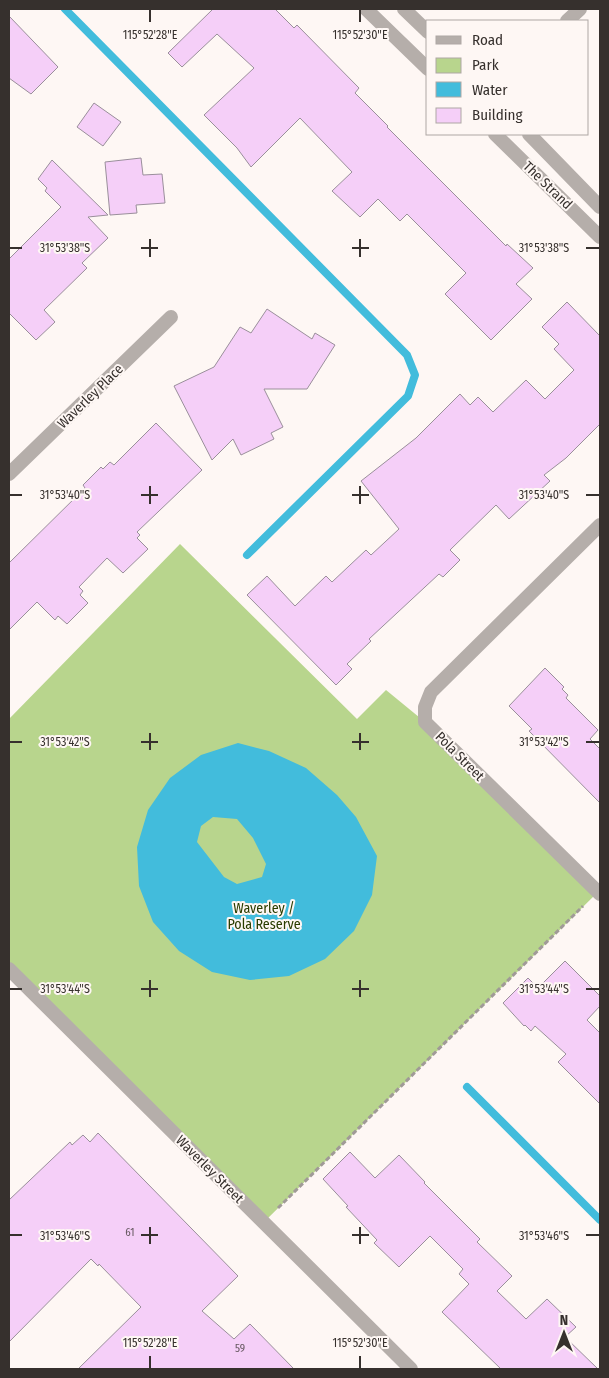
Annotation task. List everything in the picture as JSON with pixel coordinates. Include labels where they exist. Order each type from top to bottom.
[{"type":"street","points":[[366,9],[426,67]]},
{"type":"street","points":[[404,9],[426,30]]},
{"type":"street","points":[[568,20],[580,9]]},
{"type":"street","name":"The Strand","points":[[496,135],[600,237]]},
{"type":"street","name":"The Strand","points":[[530,135],[600,207]]},
{"type":"street","name":"Waverley Place","points":[[9,474],[172,317]]},
{"type":"street","name":"Pola Street","points":[[599,893],[426,722],[425,708],[431,692],[448,674],[600,525]]},
{"type":"street","name":"Waverley Street","points":[[9,969],[411,1369]]},
{"type":"path","points":[[264,1222],[599,893]]},
{"type":"green space","name":"Waverley / Pola Reserve","points":[[180,544],[357,719],[386,690],[425,722],[598,892],[264,1222],[9,969],[9,719]]},
{"type":"water","points":[[238,743],[269,751],[306,768],[337,795],[356,817],[377,856],[372,895],[354,931],[325,959],[289,976],[250,980],[212,972],[179,951],[153,922],[139,886],[137,847],[148,810],[170,778],[201,755]],"holes":[[[213,817],[237,819],[253,838],[266,864],[262,877],[237,884],[224,877],[197,842],[201,826]]]},
{"type":"building","points":[[213,9],[275,9],[294,28],[297,25],[359,88],[355,93],[387,127],[506,246],[507,244],[533,268],[516,284],[532,299],[491,340],[445,294],[466,273],[407,214],[400,221],[378,199],[360,217],[332,191],[352,172],[300,118],[251,167],[237,148],[204,115],[254,68],[217,34],[182,67],[168,53]]},
{"type":"building","points":[[9,16],[58,67],[31,94],[9,78]]},
{"type":"building","points":[[94,103],[121,122],[103,146],[77,127]]},
{"type":"building","points":[[141,158],[143,175],[162,174],[165,203],[136,205],[137,213],[110,215],[105,162]]},
{"type":"building","points":[[52,160],[108,215],[88,217],[108,238],[82,263],[87,268],[44,310],[55,322],[36,340],[9,313],[9,259],[61,207],[45,191],[47,188],[38,179]]},
{"type":"building","points":[[567,302],[600,336],[600,424],[566,458],[544,475],[550,481],[509,519],[496,505],[450,550],[460,560],[443,577],[439,574],[369,639],[371,641],[347,664],[352,669],[336,685],[247,595],[267,576],[295,606],[326,576],[332,582],[366,550],[371,555],[399,529],[361,481],[416,438],[460,394],[470,405],[478,397],[493,412],[526,380],[545,399],[574,370],[554,349],[559,344],[542,327]]},
{"type":"building","points":[[267,309],[312,339],[315,333],[335,345],[307,389],[264,389],[283,427],[271,433],[274,439],[241,455],[233,439],[212,460],[174,386],[214,367],[240,327],[251,333]]},
{"type":"building","points":[[156,423],[202,470],[137,532],[140,535],[137,538],[148,549],[123,573],[107,558],[79,587],[83,591],[80,595],[88,603],[67,624],[58,616],[55,620],[37,602],[9,630],[9,563],[85,488],[83,485],[101,467],[103,469],[110,462],[114,465]]},
{"type":"building","points":[[545,668],[564,687],[562,689],[568,695],[566,698],[598,730],[590,739],[600,749],[600,803],[529,731],[532,729],[509,706]]},
{"type":"building","points":[[565,961],[600,996],[600,1006],[587,1020],[600,1033],[600,1104],[558,1062],[566,1054],[535,1026],[531,1031],[524,1026],[503,1003],[528,978],[538,988]]},
{"type":"building","points":[[98,1133],[238,1276],[202,1311],[234,1339],[250,1324],[294,1369],[78,1369],[141,1307],[99,1264],[98,1266],[91,1259],[9,1342],[9,1200],[70,1142],[72,1145],[83,1135],[90,1142]]},
{"type":"building","points":[[350,1152],[375,1178],[399,1155],[480,1239],[477,1242],[512,1276],[497,1291],[526,1319],[547,1299],[576,1327],[565,1337],[598,1369],[501,1369],[442,1312],[469,1284],[459,1274],[463,1269],[430,1236],[399,1267],[374,1243],[377,1240],[323,1179]]},
{"type":"waterway","points":[[65,9],[407,355],[415,375],[408,396],[247,555]]},
{"type":"waterway","points":[[467,1087],[600,1220]]}]
